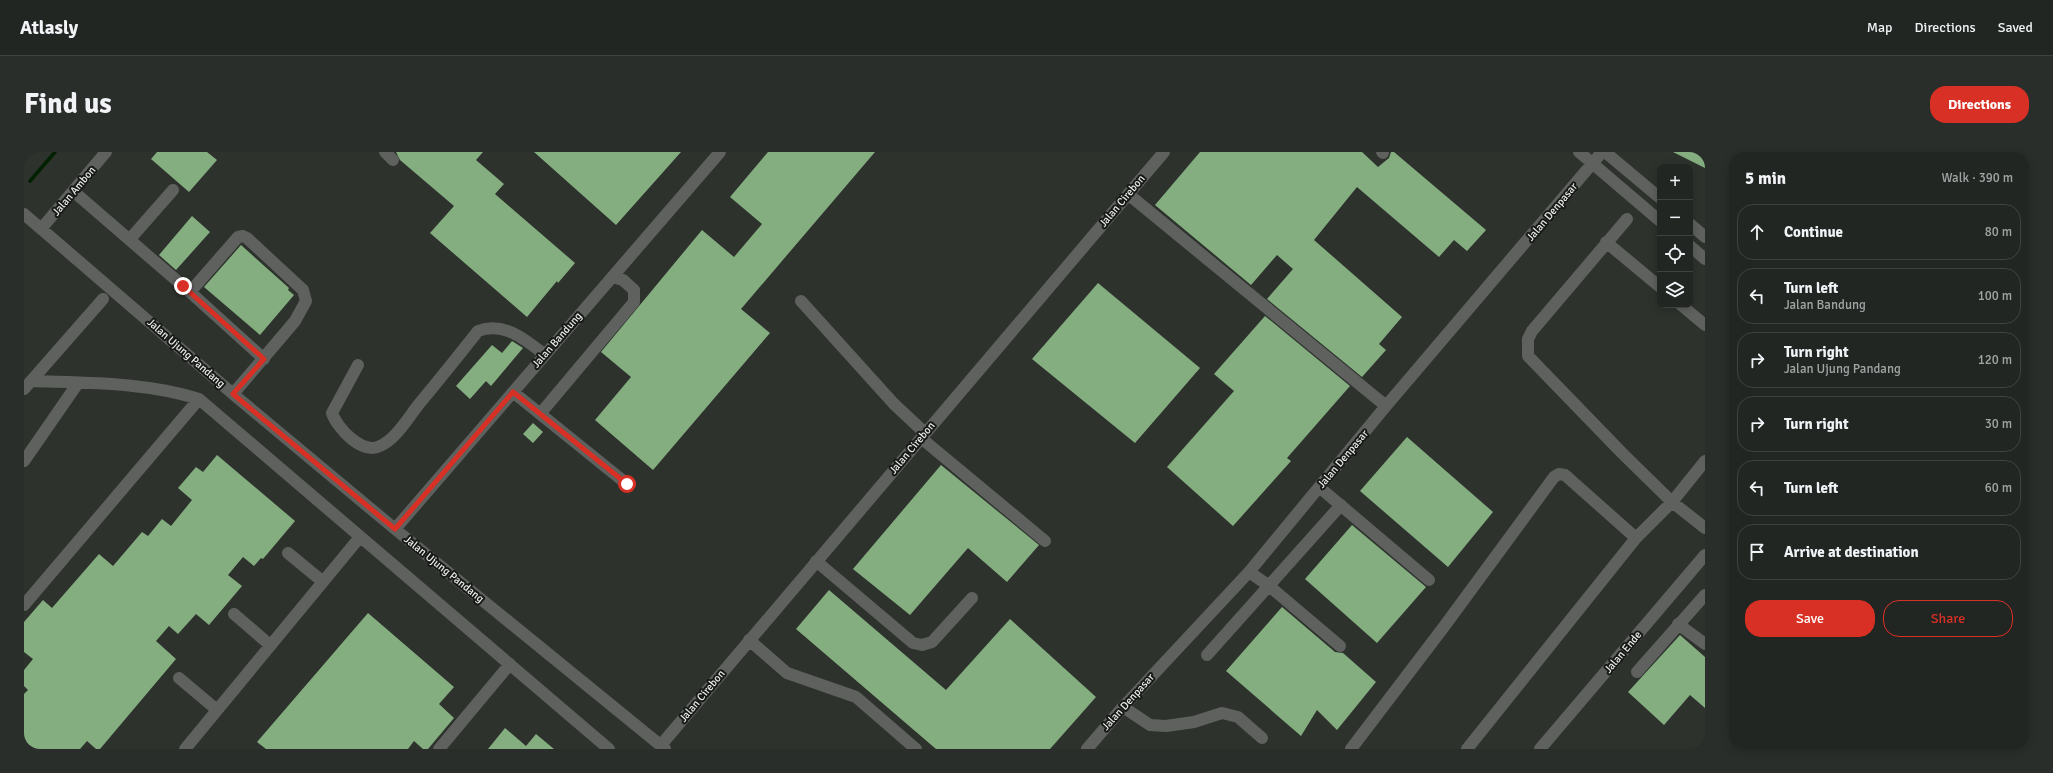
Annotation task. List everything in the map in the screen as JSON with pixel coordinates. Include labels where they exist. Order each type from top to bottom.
[{"type":"street","name":"Jalan Ambon","points":[[41,229],[106,152]]},
{"type":"street","name":"Jalan Bandung","points":[[395,529],[720,152]]},
{"type":"street","name":"Jalan Cirebon","points":[[663,747],[749,640],[1164,152]]},
{"type":"street","points":[[1578,152],[1657,218]]},
{"type":"street","name":"Jalan Denpasar","points":[[1087,749],[1122,707],[1249,572],[1386,406],[1602,152]]},
{"type":"street","points":[[1605,152],[1657,195]]},
{"type":"street","points":[[130,239],[173,190]]},
{"type":"street","points":[[73,191],[130,239],[264,359]]},
{"type":"street","points":[[1128,194],[1386,406]]},
{"type":"street","name":"Jalan Ujung Pandang","points":[[24,214],[233,394],[395,529],[663,747]]},
{"type":"street","points":[[1626,219],[1532,331],[1528,339],[1528,356],[1672,502],[1705,528]]},
{"type":"street","points":[[1693,227],[1705,237]]},
{"type":"street","points":[[190,292],[238,237],[243,236],[248,238],[303,290],[306,296],[306,301],[295,321],[233,394]]},
{"type":"street","points":[[1606,242],[1657,284]]},
{"type":"street","points":[[1693,249],[1705,259]]},
{"type":"street","points":[[540,414],[634,302],[634,290],[623,280],[613,277]]},
{"type":"street","points":[[28,385],[103,299]]},
{"type":"street","points":[[801,300],[923,435],[1045,541]]},
{"type":"street","points":[[1685,308],[1705,325]]},
{"type":"street","points":[[358,365],[332,413],[335,423],[357,443],[369,448],[378,447],[387,442],[401,427],[478,331],[483,329],[505,330],[519,334],[545,355]]},
{"type":"street","points":[[28,385],[78,383],[143,387],[175,391],[199,399],[610,749]]},
{"type":"street","points":[[24,461],[78,383]]},
{"type":"street","points":[[513,392],[627,484]]},
{"type":"street","points":[[24,605],[199,399]]},
{"type":"street","points":[[1467,749],[1636,538],[1672,502],[1705,461]]},
{"type":"street","points":[[1351,749],[1439,634],[1554,477],[1559,474],[1565,475],[1636,538]]},
{"type":"street","points":[[1319,487],[1429,580]]},
{"type":"street","points":[[1207,655],[1341,505]]},
{"type":"street","points":[[185,749],[322,581],[360,537]]},
{"type":"street","points":[[288,553],[322,581]]},
{"type":"street","name":"Jalan Ende","points":[[1540,749],[1705,555]]},
{"type":"street","points":[[816,561],[913,643],[922,645],[932,642],[972,598]]},
{"type":"street","points":[[1249,572],[1268,585],[1340,646]]},
{"type":"street","points":[[1637,672],[1705,595]]},
{"type":"street","points":[[234,614],[270,645]]},
{"type":"street","points":[[1678,624],[1705,644]]},
{"type":"street","points":[[749,640],[787,673],[856,697],[916,749]]},
{"type":"street","points":[[439,749],[510,664]]},
{"type":"street","points":[[179,678],[217,710]]},
{"type":"street","points":[[1122,707],[1150,725],[1166,726],[1194,722],[1222,713],[1238,717],[1262,738]]},
{"type":"building","points":[[157,152],[207,152],[217,160],[189,192],[151,159]]},
{"type":"building","points":[[396,152],[483,152],[476,160],[504,184],[495,194],[575,263],[558,283],[557,281],[527,317],[430,233],[454,206],[400,160]]},
{"type":"building","points":[[534,152],[681,152],[616,225]]},
{"type":"building","points":[[768,152],[875,152],[741,309],[770,333],[653,470],[595,420],[631,377],[601,352],[702,230],[734,257],[762,224],[730,197]]},
{"type":"building","points":[[1200,152],[1362,152],[1378,167],[1389,158],[1391,152],[1394,152],[1486,230],[1467,251],[1454,240],[1439,257],[1357,187],[1314,240],[1402,317],[1379,344],[1386,350],[1362,377],[1267,299],[1293,269],[1277,255],[1251,285],[1155,205]]},
{"type":"building","points":[[1673,152],[1705,152],[1705,168]]},
{"type":"building","points":[[192,216],[210,232],[176,270],[159,255]]},
{"type":"building","points":[[241,245],[289,288],[288,290],[294,295],[260,335],[204,287]]},
{"type":"building","points":[[1098,283],[1200,368],[1135,443],[1032,359]]},
{"type":"building","points":[[1265,316],[1350,386],[1287,458],[1291,461],[1233,526],[1167,467],[1234,391],[1214,374]]},
{"type":"building","points":[[512,341],[523,348],[491,386],[486,381],[470,399],[456,386],[492,345],[502,353]]},
{"type":"building","points":[[533,423],[543,432],[533,443],[523,434]]},
{"type":"building","points":[[1407,437],[1493,512],[1448,567],[1360,491]]},
{"type":"building","points":[[217,455],[295,521],[263,559],[261,558],[254,566],[243,557],[228,575],[242,586],[209,625],[196,614],[178,634],[169,626],[156,641],[176,659],[100,749],[96,749],[87,741],[80,749],[24,749],[24,694],[28,690],[24,686],[24,670],[33,659],[24,652],[24,622],[43,600],[52,608],[99,554],[113,566],[142,532],[148,536],[162,519],[171,526],[192,500],[178,488],[196,467],[203,472]]},
{"type":"building","points":[[941,465],[1039,545],[1007,582],[968,548],[910,615],[853,569]]},
{"type":"building","points":[[1352,525],[1426,587],[1377,643],[1305,579]]},
{"type":"building","points":[[829,590],[946,690],[1010,619],[1096,697],[1050,749],[936,749],[796,629]]},
{"type":"building","points":[[1282,607],[1335,652],[1343,653],[1376,682],[1337,730],[1317,710],[1301,736],[1226,671]]},
{"type":"building","points":[[368,613],[454,687],[439,704],[454,718],[428,749],[423,749],[414,741],[408,749],[266,749],[257,742]]},
{"type":"building","points":[[1680,635],[1705,657],[1705,708],[1690,695],[1664,725],[1628,692]]},
{"type":"building","points":[[505,728],[526,746],[536,734],[554,749],[488,749]]},
{"type":"waterway","points":[[30,181],[55,152]]},
{"type":"route","points":[[183,286],[264,359],[233,394],[395,529],[513,392],[627,484]]}]
